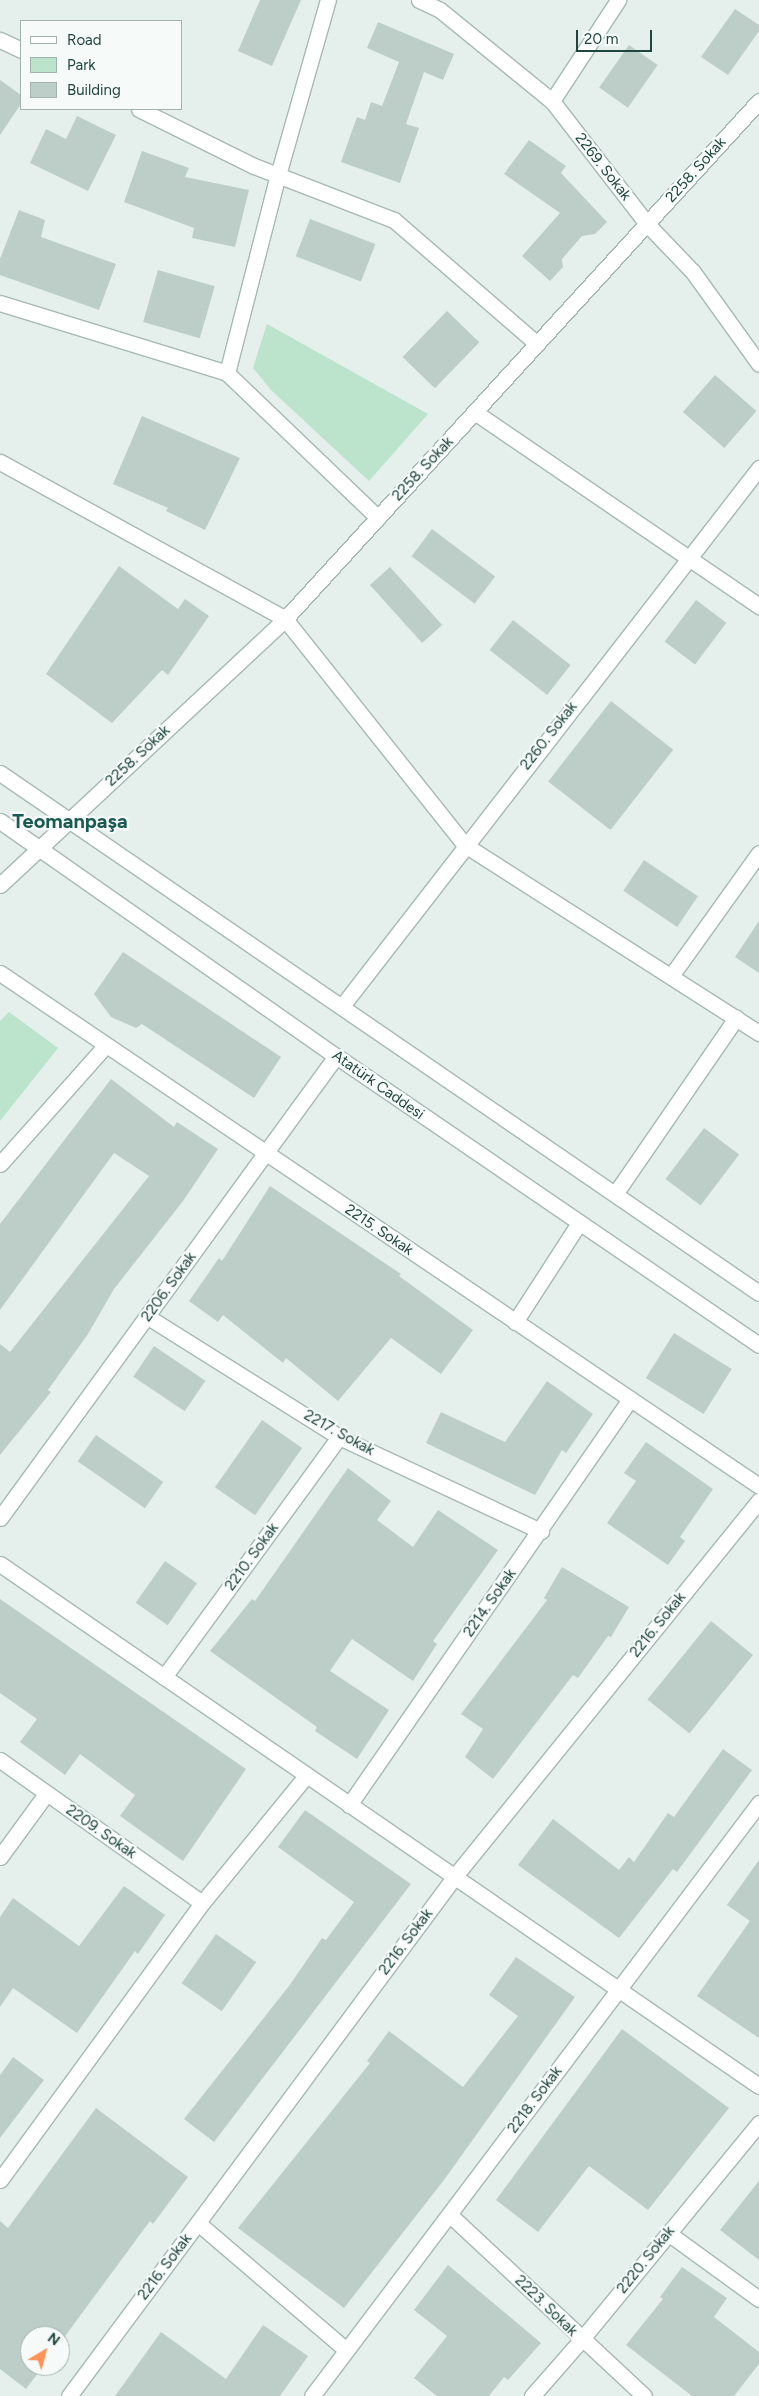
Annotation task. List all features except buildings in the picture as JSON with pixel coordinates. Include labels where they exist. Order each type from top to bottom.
[{"type":"street","points":[[226,373],[278,175],[328,0]]},
{"type":"street","name":"2269. Sokak","points":[[419,0],[442,5],[552,101],[647,224],[693,272],[759,364]]},
{"type":"street","points":[[552,101],[618,0]]},
{"type":"street","points":[[0,40],[20,50]]},
{"type":"street","name":"2258. Sokak","points":[[70,820],[286,619],[759,101]]},
{"type":"street","points":[[141,110],[278,175],[394,220],[536,344]]},
{"type":"street","points":[[0,303],[226,373],[378,518]]},
{"type":"street","points":[[476,413],[686,559],[759,606]]},
{"type":"street","points":[[0,462],[286,619],[465,844],[759,1033]]},
{"type":"street","name":"2260. Sokak","points":[[342,1006],[465,844],[759,468]]},
{"type":"street","points":[[0,773],[759,1293]]},
{"type":"street","points":[[0,885],[38,847],[70,820]]},
{"type":"street","name":"Atatürk Caddesi","points":[[0,821],[336,1056],[759,1345]]},
{"type":"street","points":[[671,976],[759,853]]},
{"type":"street","name":"2215. Sokak","points":[[0,973],[759,1486]]},
{"type":"street","points":[[615,1194],[736,1018]]},
{"type":"street","points":[[0,1164],[106,1045]]},
{"type":"street","name":"2206. Sokak","points":[[0,1518],[267,1155],[336,1056]]},
{"type":"street","points":[[515,1322],[579,1223]]},
{"type":"street","name":"2217. Sokak","points":[[148,1317],[339,1437],[540,1531]]},
{"type":"street","name":"2214. Sokak","points":[[349,1805],[630,1399]]},
{"type":"street","name":"2210. Sokak","points":[[164,1677],[339,1437]]},
{"type":"street","name":"2216. Sokak","points":[[69,2396],[455,1876],[759,1501]]},
{"type":"street","points":[[0,1564],[759,2086]]},
{"type":"street","name":"2209. Sokak","points":[[0,1760],[202,1903]]},
{"type":"street","points":[[0,2180],[202,1903],[306,1776]]},
{"type":"street","points":[[0,1857],[46,1794]]},
{"type":"street","name":"2218. Sokak","points":[[312,2396],[759,1803]]},
{"type":"street","name":"2220. Sokak","points":[[532,2396],[581,2340],[759,2123]]},
{"type":"street","name":"2223. Sokak","points":[[450,2215],[581,2340],[644,2396]]},
{"type":"street","points":[[198,2223],[346,2350]]},
{"type":"street","points":[[668,2233],[759,2299]]},
{"type":"green space","points":[[267,324],[428,414],[369,481],[271,390],[253,368]]},
{"type":"green space","points":[[9,1012],[58,1048],[0,1121],[0,1021]]},
{"type":"district","name":"Teomanpaşa","points":[[70,821]]}]
